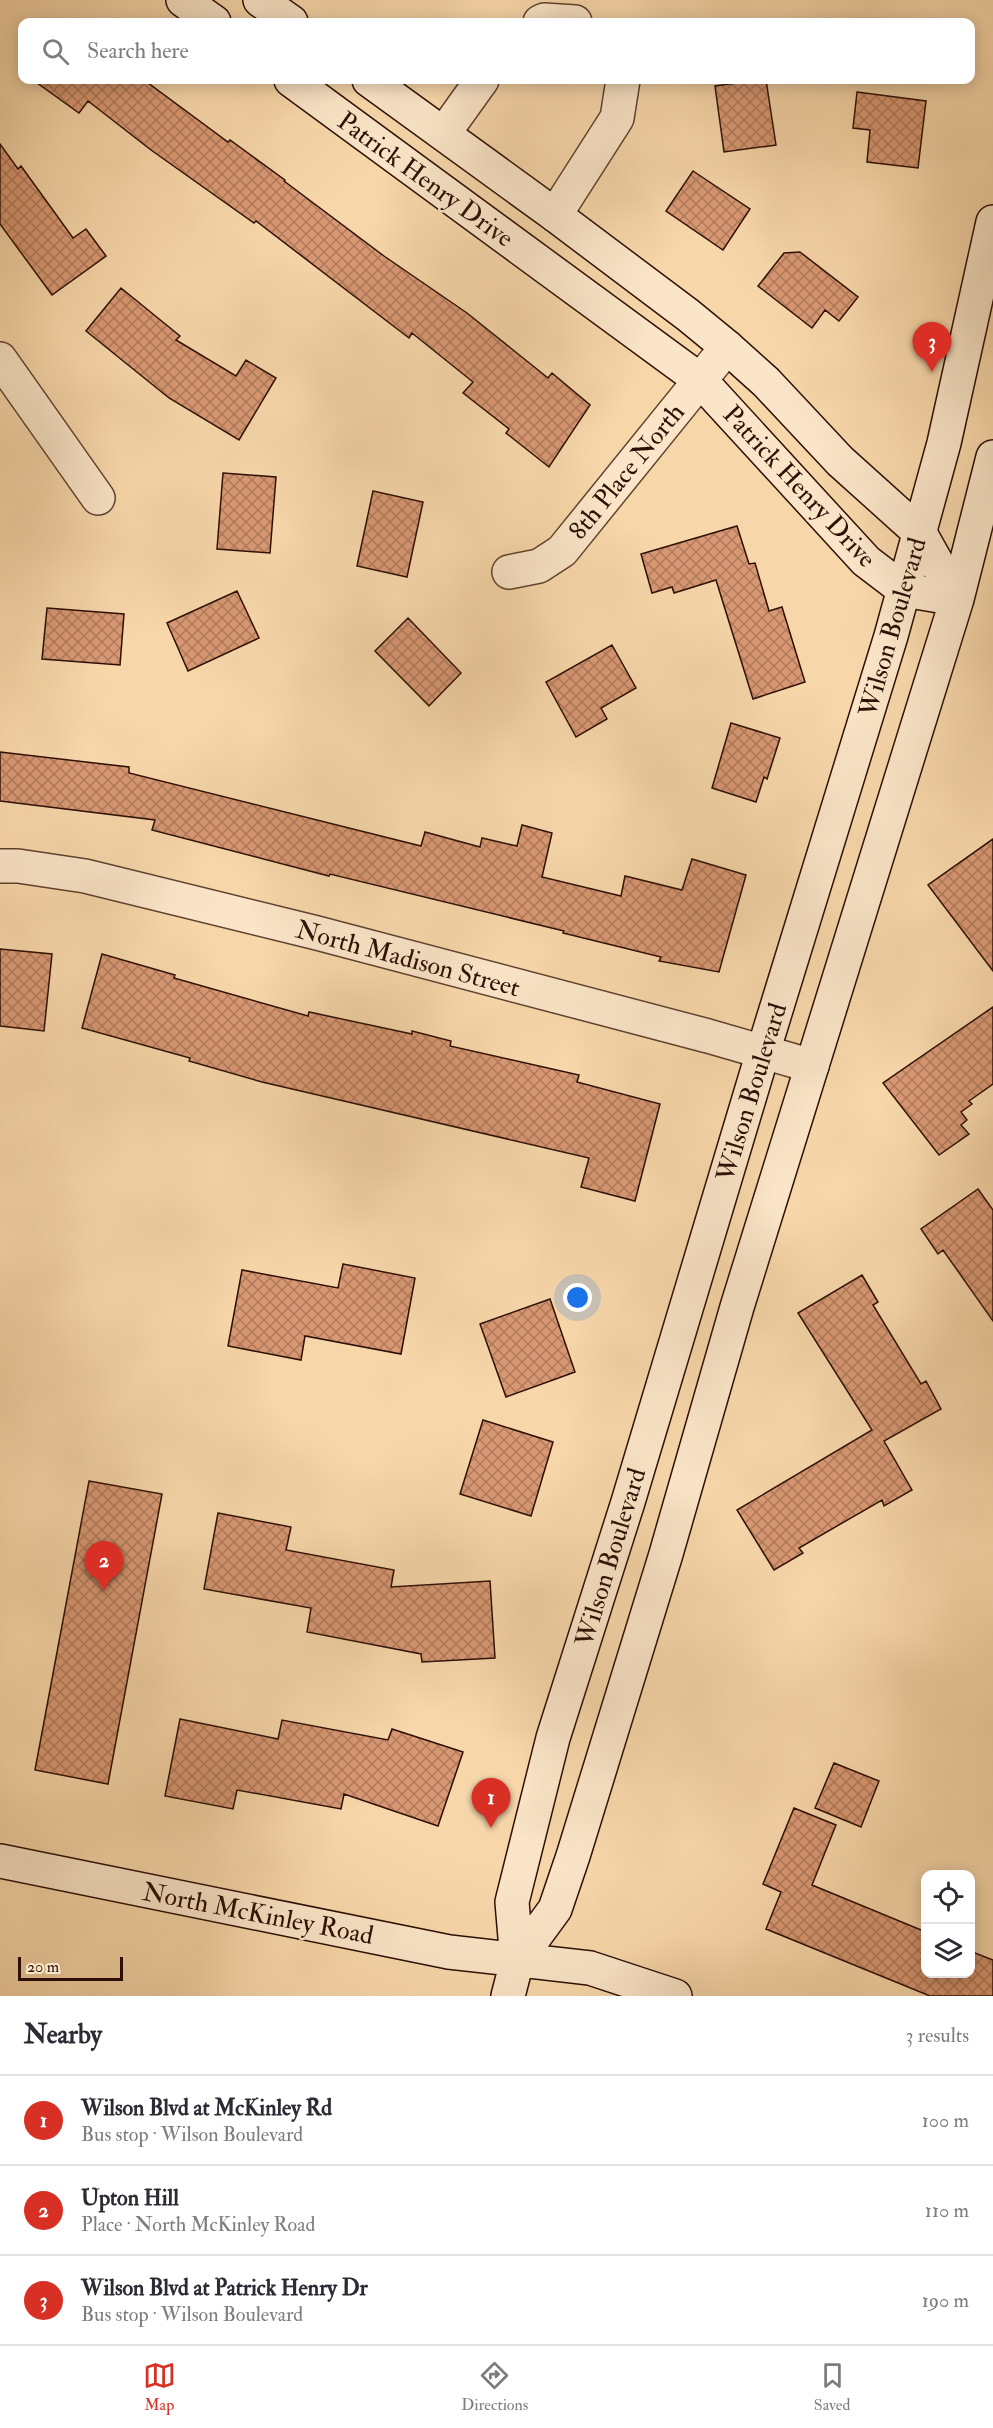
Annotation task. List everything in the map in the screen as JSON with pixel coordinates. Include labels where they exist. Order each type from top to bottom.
[{"type":"street","points":[[183,0],[208,18]]},
{"type":"street","points":[[260,0],[285,18]]},
{"type":"street","name":"Patrick Henry Drive","points":[[296,84],[700,380],[866,561],[904,590],[957,599]]},
{"type":"street","name":"Patrick Henry Drive","points":[[375,84],[555,215],[728,347],[766,382],[840,461],[920,533],[957,599]]},
{"type":"street","name":"Patrick Henry Drive","points":[[444,134],[480,84]]},
{"type":"street","name":"Patrick Henry Drive","points":[[555,215],[617,118],[621,84]]},
{"type":"street","name":"Wilson Boulevard","points":[[508,1996],[517,1961],[512,1902],[553,1738],[632,1491],[904,590],[944,443],[993,222]]},
{"type":"street","name":"8th Place North","points":[[509,572],[539,566],[562,551],[728,347]]},
{"type":"street","points":[[0,359],[98,498]]},
{"type":"street","name":"Wilson Boulevard","points":[[517,1961],[555,1909],[566,1877],[663,1565],[737,1307],[957,599],[993,457]]},
{"type":"street","name":"North Madison Street","points":[[0,866],[37,868],[86,876],[317,933],[812,1066]]},
{"type":"street","name":"North McKinley Road","points":[[0,1861],[449,1952],[596,1970],[675,1996]]},
{"type":"building","points":[[39,84],[149,84],[228,142],[230,140],[285,180],[384,256],[467,313],[548,378],[552,373],[590,405],[549,467],[506,433],[509,429],[463,393],[473,382],[412,333],[409,338],[256,221],[254,223],[151,150],[88,101],[79,113]]},
{"type":"building","points":[[767,84],[776,145],[724,152],[715,86]]},
{"type":"building","points":[[857,92],[926,101],[918,168],[867,162],[870,130],[853,128]]},
{"type":"building","points":[[0,144],[18,169],[21,166],[73,238],[86,229],[106,256],[52,295],[0,224]]},
{"type":"building","points":[[693,171],[750,209],[723,250],[666,211]]},
{"type":"building","points":[[800,252],[858,297],[839,321],[825,310],[812,328],[758,286],[784,253]]},
{"type":"building","points":[[121,288],[180,336],[176,340],[236,376],[246,360],[276,378],[239,440],[169,398],[86,331]]},
{"type":"building","points":[[223,473],[276,477],[270,553],[217,549]]},
{"type":"building","points":[[373,491],[423,502],[407,577],[357,566]]},
{"type":"building","points":[[737,526],[749,564],[755,563],[769,611],[782,607],[805,682],[753,699],[716,580],[674,593],[672,587],[652,593],[641,554]]},
{"type":"building","points":[[237,591],[259,638],[188,671],[167,623]]},
{"type":"building","points":[[47,608],[124,614],[120,665],[42,659]]},
{"type":"building","points":[[408,618],[461,673],[429,706],[375,651]]},
{"type":"building","points":[[612,645],[636,688],[601,708],[607,719],[576,737],[546,682]]},
{"type":"building","points":[[731,723],[780,738],[767,779],[764,777],[756,802],[712,788]]},
{"type":"building","points":[[0,752],[129,767],[129,773],[421,846],[425,832],[480,847],[482,838],[517,846],[522,825],[552,833],[542,877],[621,896],[625,876],[682,890],[692,859],[746,875],[719,972],[659,961],[661,957],[563,933],[564,931],[330,874],[329,876],[152,830],[155,820],[0,801]]},
{"type":"building","points":[[993,839],[993,971],[928,885]]},
{"type":"building","points":[[0,949],[52,954],[44,1031],[0,1026]]},
{"type":"building","points":[[102,954],[175,975],[174,978],[308,1016],[309,1012],[412,1034],[412,1031],[451,1041],[450,1046],[579,1075],[577,1082],[660,1104],[635,1201],[581,1187],[589,1158],[262,1082],[189,1061],[190,1058],[82,1028]]},
{"type":"building","points":[[993,1007],[993,1084],[969,1101],[972,1104],[961,1112],[967,1120],[961,1125],[969,1134],[939,1155],[883,1083]]},
{"type":"building","points":[[978,1189],[993,1210],[993,1321],[943,1250],[938,1254],[921,1229]]},
{"type":"building","points":[[343,1264],[415,1278],[401,1354],[305,1336],[301,1360],[228,1346],[242,1270],[338,1288]]},
{"type":"building","points":[[862,1275],[878,1302],[873,1305],[921,1384],[926,1381],[941,1409],[884,1441],[912,1490],[884,1506],[882,1500],[799,1548],[803,1553],[774,1570],[737,1510],[872,1430],[798,1313]]},
{"type":"building","points":[[550,1299],[575,1372],[506,1397],[480,1324]]},
{"type":"building","points":[[483,1420],[553,1442],[531,1516],[460,1494]]},
{"type":"building","points":[[89,1481],[162,1494],[108,1784],[35,1770]]},
{"type":"building","points":[[218,1513],[291,1527],[286,1550],[394,1570],[391,1587],[490,1581],[495,1658],[422,1662],[421,1654],[307,1632],[311,1608],[204,1589]]},
{"type":"building","points":[[180,1719],[278,1739],[282,1720],[388,1740],[392,1729],[463,1752],[438,1826],[344,1794],[341,1809],[237,1790],[233,1809],[165,1796]]},
{"type":"building","points":[[834,1763],[879,1781],[861,1827],[815,1808]]},
{"type":"building","points":[[794,1808],[836,1825],[812,1885],[921,1930],[921,1978],[975,1978],[975,1953],[993,1960],[993,1996],[930,1996],[766,1929],[781,1892],[763,1884]]},
{"type":"place","name":"Wilson Blvd at Patrick Henry Dr","points":[[932,372]]},
{"type":"place","name":"Upton Hill","points":[[104,1591]]},
{"type":"place","name":"Wilson Blvd at McKinley Rd","points":[[491,1828]]}]
